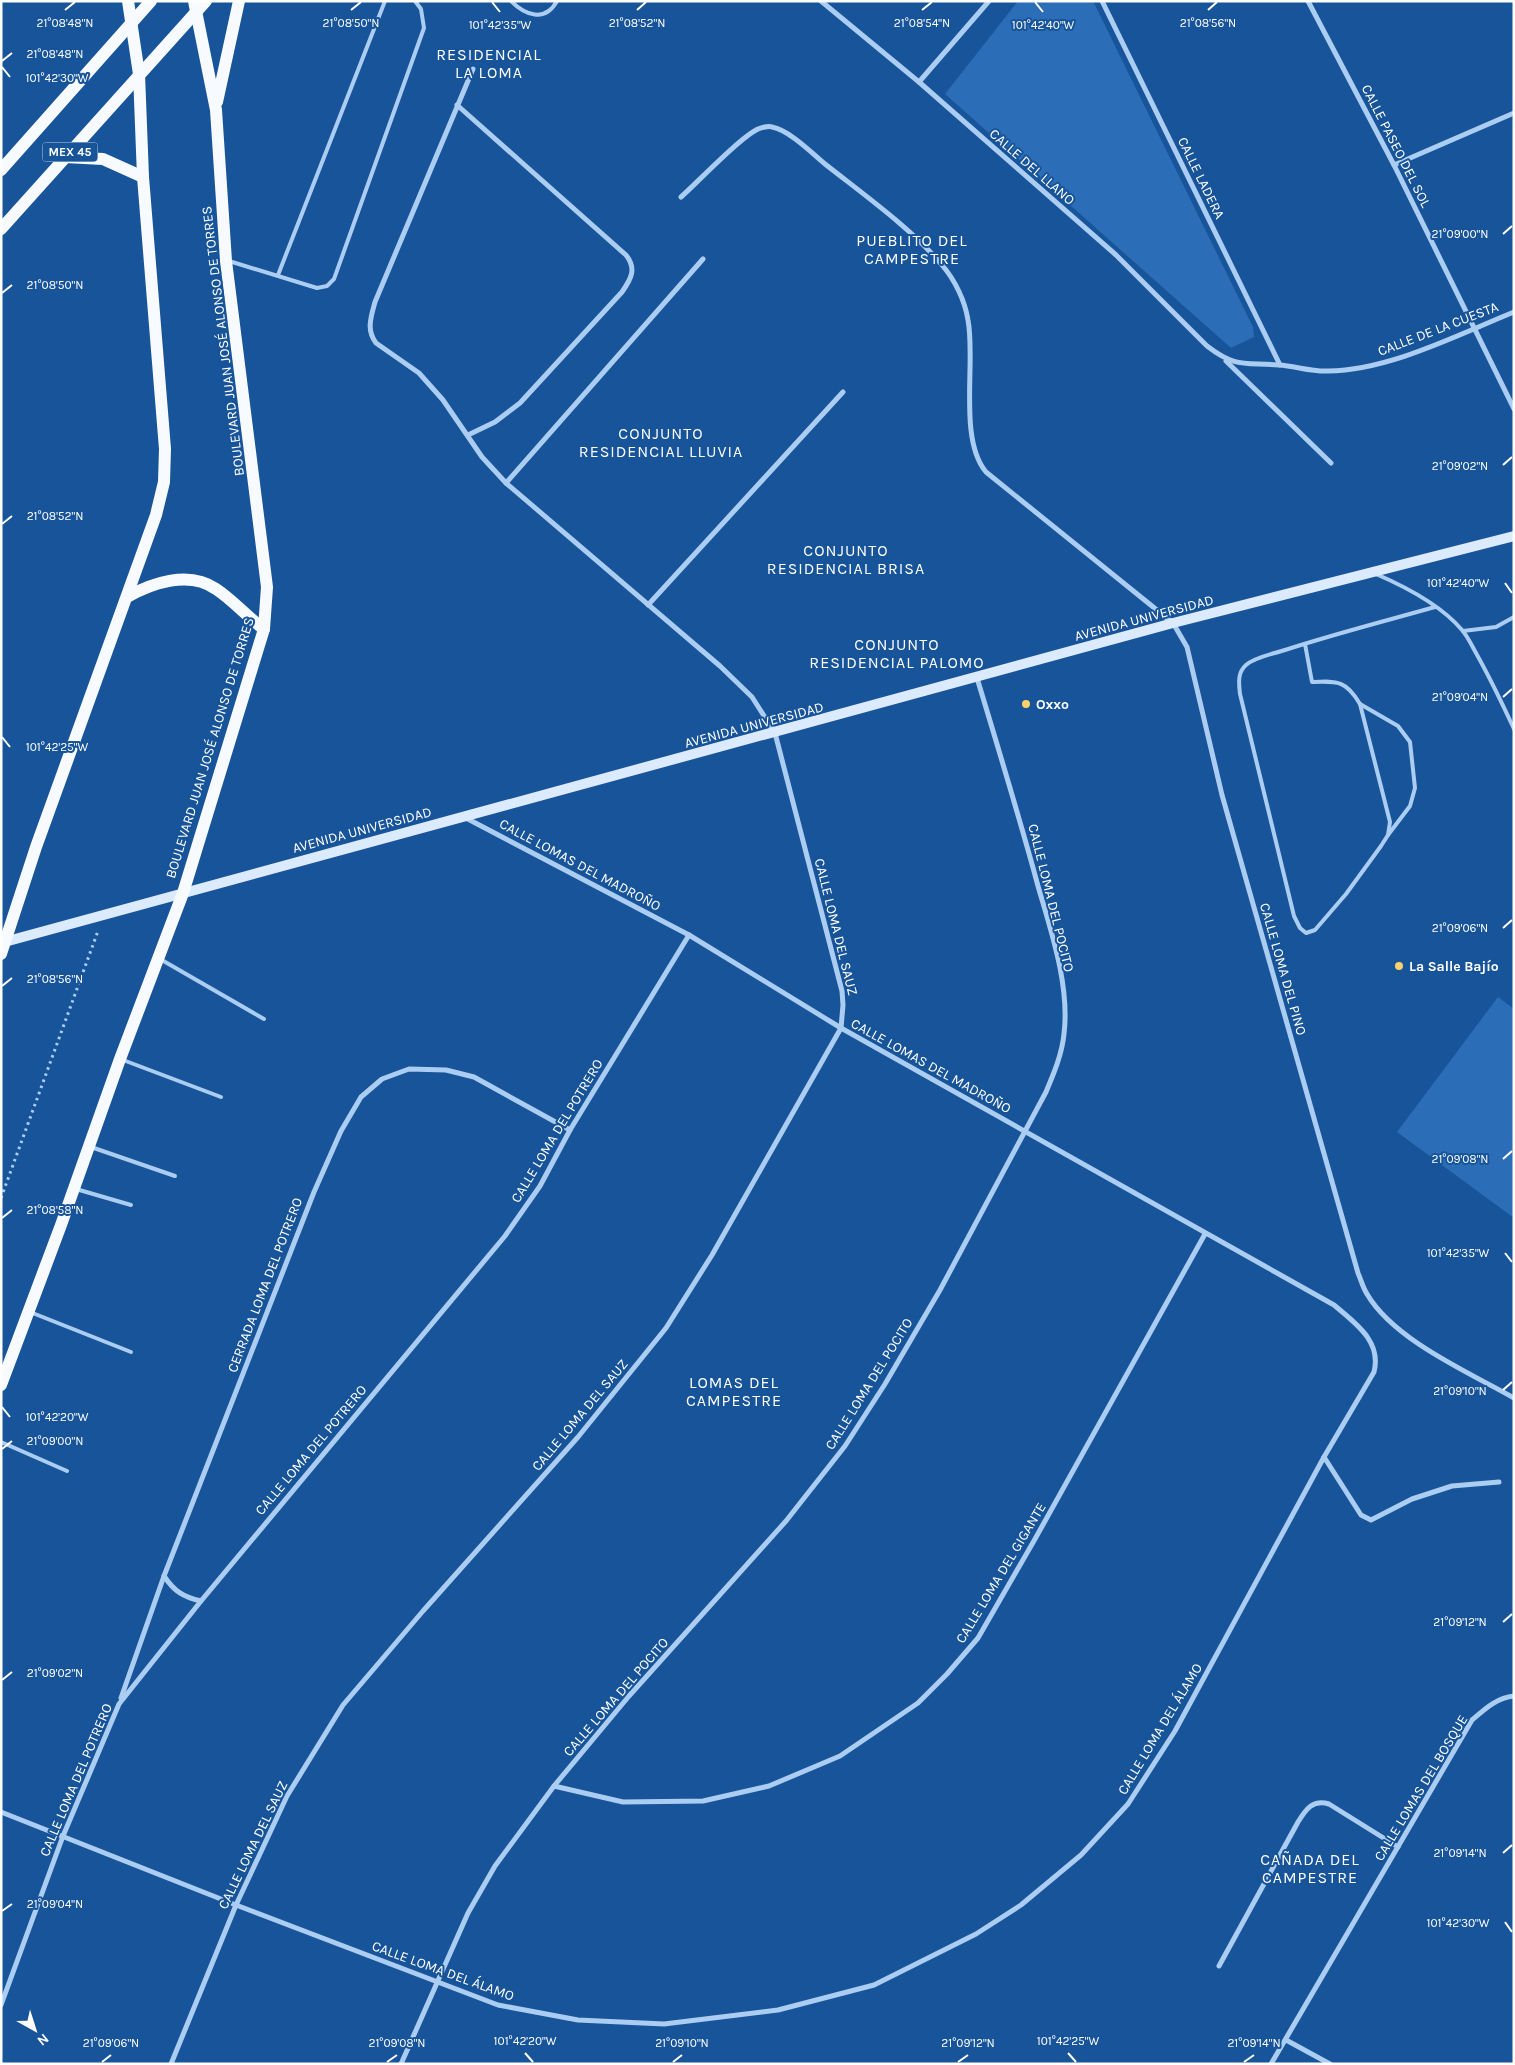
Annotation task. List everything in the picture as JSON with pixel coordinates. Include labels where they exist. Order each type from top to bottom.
[{"type":"main road","points":[[3,946],[36,847],[156,515],[164,482],[165,449],[142,177],[139,74],[128,1]]},
{"type":"main road","name":"MEX 45","points":[[1,170],[151,1]]},
{"type":"main road","name":"MEX 45","points":[[1,229],[139,74],[195,6],[206,1]]},
{"type":"main road","points":[[216,110],[239,1]]},
{"type":"main road","name":"BOULEVARD JUAN JOSÉ ALONSO DE TORRES","points":[[1,1385],[74,1189],[120,1058],[183,893],[264,629],[267,587],[226,261],[216,110],[195,6]]},
{"type":"main road","points":[[65,157],[103,159],[142,177]]},
{"type":"main road","points":[[127,598],[146,586],[166,581],[200,581],[215,588],[264,629]]},
{"type":"street","name":"CALLE DEL LLANO","points":[[821,1],[919,82],[1116,255],[1207,346],[1222,358],[1331,463]]},
{"type":"street","points":[[919,82],[989,1]]},
{"type":"street","name":"CALLE LADERA","points":[[1102,1],[1280,365]]},
{"type":"street","name":"CALLE PASEO DEL SOL","points":[[1308,1],[1394,165],[1514,409]]},
{"type":"street","name":"CALLE LOMA DEL SAUZ","points":[[171,2064],[236,1905],[287,1796],[343,1705],[578,1437],[666,1328],[712,1256],[841,1028],[842,990],[775,733],[752,697],[720,666],[506,483],[482,457],[443,400],[418,374],[376,343],[371,337],[370,328],[375,302],[473,69]]},
{"type":"street","points":[[457,105],[626,256],[633,268],[630,280],[622,292],[520,403],[495,422],[468,435]]},
{"type":"street","points":[[1394,165],[1514,113]]},
{"type":"street","points":[[681,197],[742,140],[759,128],[772,127],[790,136],[921,242],[943,266],[957,287],[968,320],[972,438],[980,465],[986,472],[1173,623]]},
{"type":"street","points":[[506,483],[703,259]]},
{"type":"street","name":"CALLE DE LA CUESTA","points":[[1280,365],[1327,372],[1357,369],[1394,360],[1514,312]]},
{"type":"street","name":"CALLE DEL LLANO","points":[[1222,358],[1232,362],[1280,365]]},
{"type":"street","points":[[648,605],[844,392]]},
{"type":"street","name":"AVENIDA UNIVERSIDAD","points":[[3,946],[183,893],[1173,623],[1514,536]]},
{"type":"street","name":"CALLE LOMA DEL PINO","points":[[1173,623],[1187,647],[1222,795],[1358,1273],[1367,1294],[1384,1316],[1420,1345],[1514,1398]]},
{"type":"street","name":"CALLE LOMA DEL POCITO","points":[[401,2064],[468,1913],[495,1866],[554,1786],[629,1696],[786,1521],[845,1446],[886,1384],[940,1290],[1046,1092],[1059,1060],[1064,1034],[1065,1003],[1056,948],[977,678]]},
{"type":"street","name":"CALLE LOMAS DEL MADROÑO","points":[[464,817],[689,935],[841,1028],[1334,1305],[1354,1322],[1376,1350]]},
{"type":"street","name":"CALLE LOMA DEL POTRERO","points":[[1,2005],[63,1836],[119,1704],[200,1601],[504,1236],[540,1186],[570,1130],[689,935]]},
{"type":"street","name":"CERRADA LOMA DEL POTRERO","points":[[119,1704],[164,1576],[314,1192],[341,1131],[361,1097],[382,1079],[409,1069],[446,1070],[474,1077],[570,1130]]},
{"type":"street","name":"CALLE LOMA DEL GIGANTE","points":[[554,1786],[623,1802],[703,1802],[769,1786],[840,1756],[918,1703],[948,1674],[978,1638],[1036,1540],[1205,1234]]},
{"type":"street","name":"CALLE LOMA DEL ÁLAMO","points":[[1,1812],[236,1905],[498,2005],[578,2020],[664,2024],[778,2010],[874,1985],[976,1934],[1021,1904],[1081,1854],[1128,1804],[1175,1731],[1324,1457],[1374,1372],[1377,1361],[1376,1350]]},
{"type":"street","points":[[1324,1457],[1361,1515],[1371,1520],[1412,1500],[1452,1486],[1499,1482]]},
{"type":"street","points":[[164,1576],[172,1588],[179,1594],[200,1601]]},
{"type":"street","name":"CALLE LOMAS DEL BOSQUE","points":[[1271,2064],[1472,1720],[1487,1706],[1505,1697],[1514,1696]]},
{"type":"street","points":[[1219,1966],[1298,1822],[1305,1810],[1314,1803],[1322,1802],[1329,1804],[1398,1847]]},
{"type":"street","points":[[1286,2040],[1330,2064]]},
{"type":"lane","points":[[278,275],[385,1]]},
{"type":"lane","points":[[226,261],[317,288],[327,286],[334,279],[424,28],[421,9],[415,1]]},
{"type":"lane","points":[[511,1],[522,12],[533,14],[545,13],[557,1]]},
{"type":"lane","points":[[1373,573],[1397,583],[1435,607],[1463,631],[1491,680],[1514,729]]},
{"type":"lane","points":[[1360,704],[1398,726],[1410,742],[1415,788],[1410,806],[1346,894],[1315,930],[1306,933],[1300,928],[1294,916],[1248,730],[1239,680],[1246,665],[1305,644],[1435,607]]},
{"type":"lane","points":[[1463,631],[1496,627],[1514,617]]},
{"type":"lane","points":[[1305,644],[1312,682],[1338,681],[1351,691],[1360,704],[1390,822],[1388,835]]},
{"type":"lane","points":[[158,958],[264,1019]]},
{"type":"lane","points":[[120,1058],[221,1097]]},
{"type":"lane","points":[[89,1146],[175,1176]]},
{"type":"lane","points":[[74,1189],[131,1205]]},
{"type":"lane","points":[[29,1312],[130,1352]]},
{"type":"lane","points":[[1,1442],[68,1471]]},
{"type":"path","points":[[1,1198],[104,916]]},
{"type":"shaded area","points":[[1018,1],[1093,1],[1253,327],[1254,337],[1231,348],[945,94]]},
{"type":"shaded area","points":[[1498,997],[1514,1009],[1514,1218],[1397,1132]]},
{"type":"place","name":"Oxxo","points":[[1026,704]]},
{"type":"place","name":"La Salle Bajío","points":[[1399,966]]},
{"type":"district","name":"RESIDENCIAL LA LOMA","points":[[489,63]]},
{"type":"district","name":"PUEBLITO DEL CAMPESTRE","points":[[912,249]]},
{"type":"district","name":"CONJUNTO RESIDENCIAL LLUVIA","points":[[661,442]]},
{"type":"district","name":"CONJUNTO RESIDENCIAL BRISA","points":[[846,559]]},
{"type":"district","name":"CONJUNTO RESIDENCIAL PALOMO","points":[[897,653]]},
{"type":"district","name":"LOMAS DEL CAMPESTRE","points":[[734,1391]]},
{"type":"district","name":"CAÑADA DEL CAMPESTRE","points":[[1310,1868]]}]
